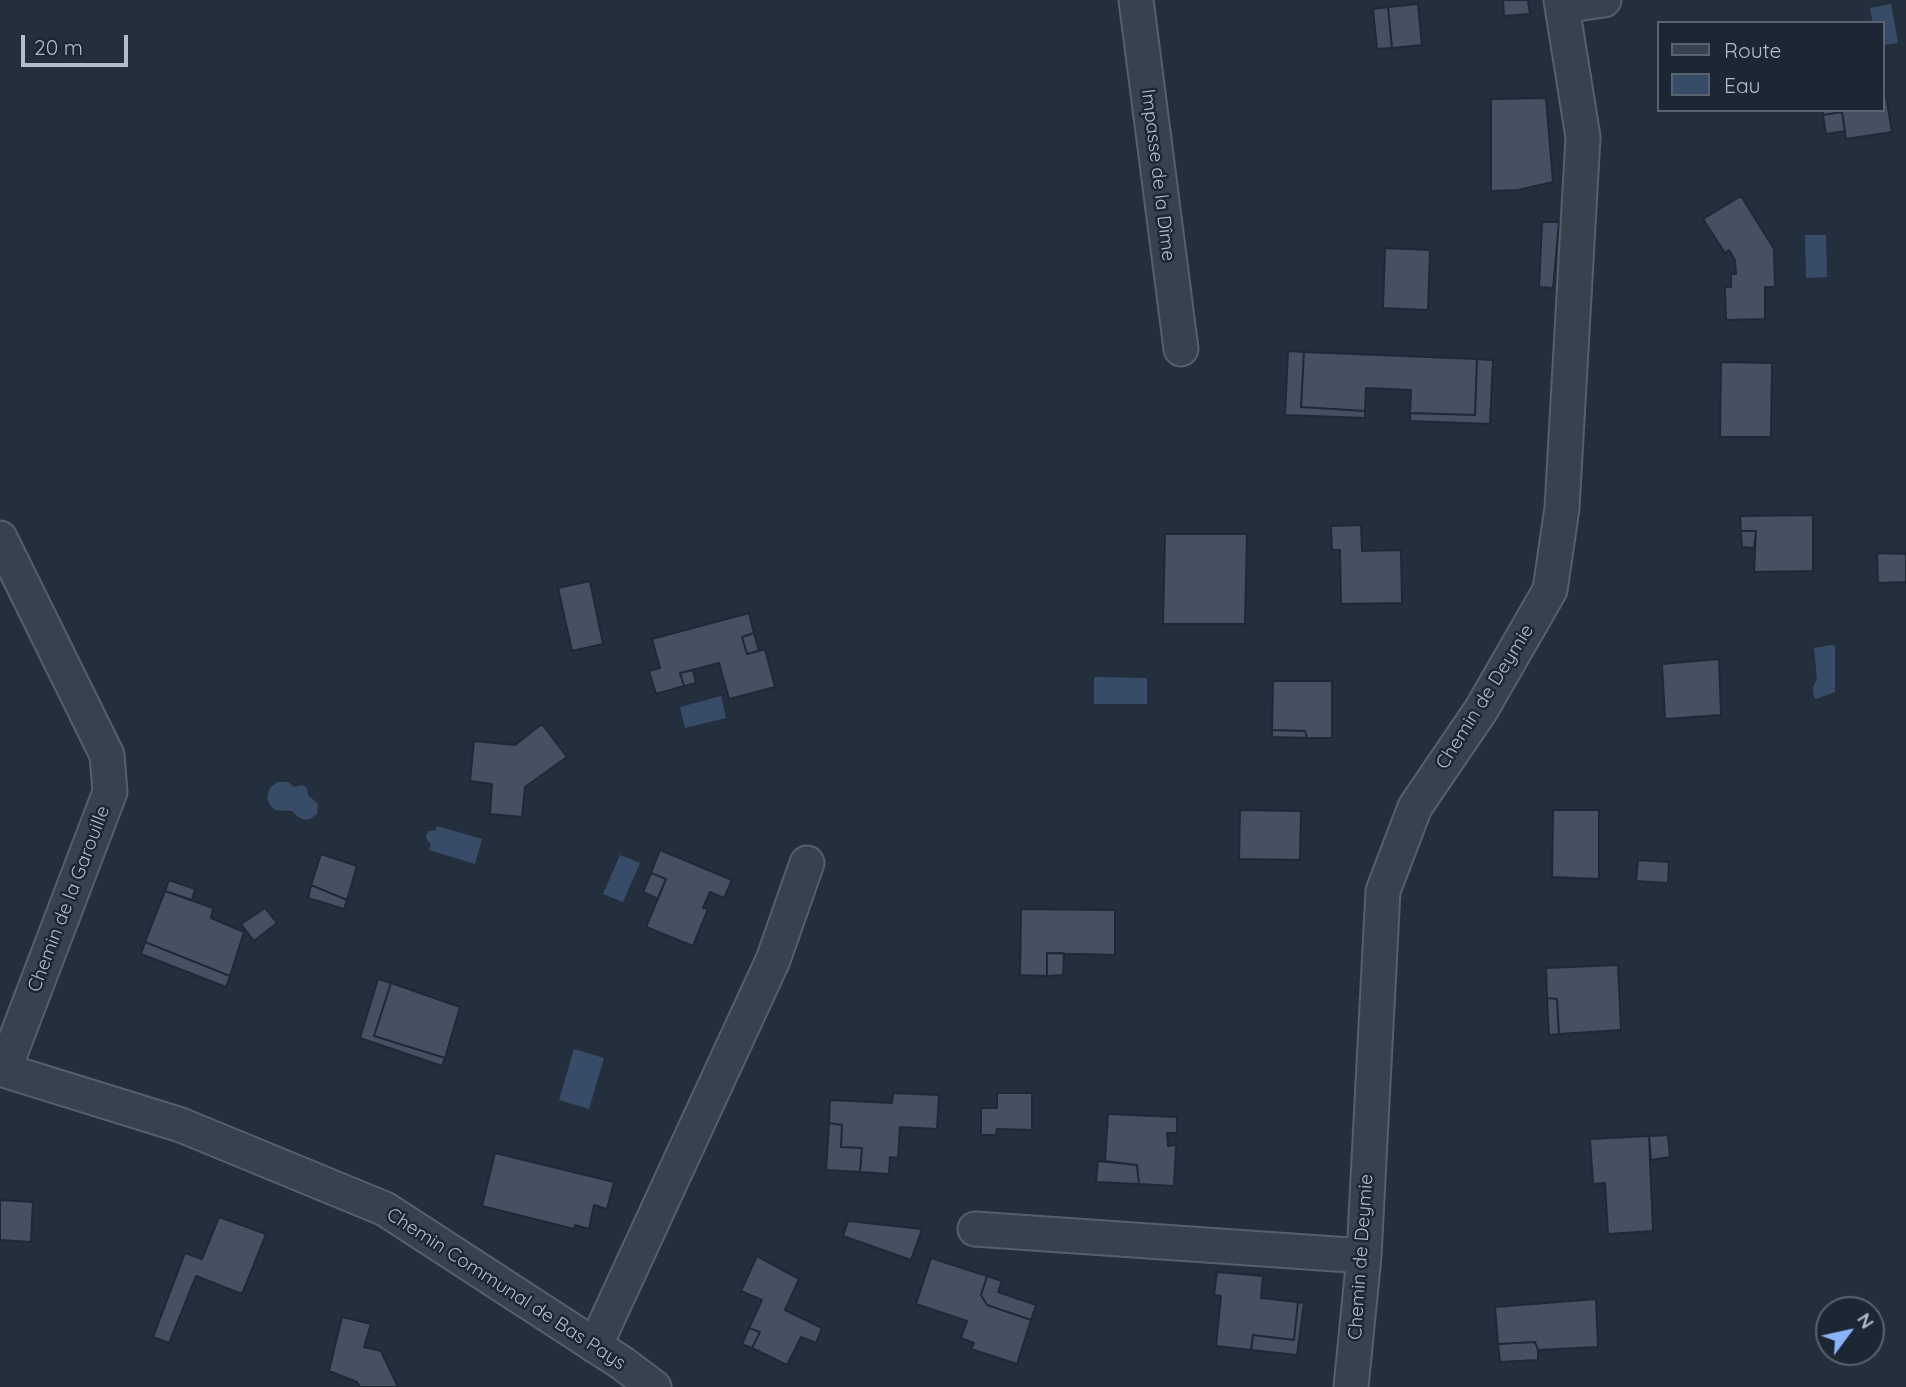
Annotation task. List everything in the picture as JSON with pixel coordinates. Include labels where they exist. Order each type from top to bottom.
[{"type":"street","name":"Impasse de la Dîme","points":[[1136,0],[1181,349]]},
{"type":"street","points":[[1561,3],[1604,0]]},
{"type":"street","name":"Chemin de Deymie","points":[[1351,1387],[1364,1256],[1383,891],[1415,807],[1481,710],[1550,590],[1562,508],[1583,137],[1561,3]]},
{"type":"street","name":"Chemin de la Garouille","points":[[0,538],[107,755],[110,792],[2,1069]]},
{"type":"street","points":[[595,1346],[773,960],[807,863]]},
{"type":"street","name":"Chemin Communal de Bas Pays","points":[[2,1069],[181,1125],[385,1209],[654,1387]]},
{"type":"street","points":[[975,1229],[1364,1256]]},
{"type":"water","points":[[1891,4],[1898,43],[1885,45],[1885,21],[1873,21],[1870,8]]},
{"type":"water","points":[[1805,235],[1826,235],[1827,277],[1806,278]]},
{"type":"water","points":[[1835,646],[1835,692],[1816,699],[1813,687],[1817,679],[1814,648]]},
{"type":"water","points":[[1094,677],[1147,678],[1147,704],[1094,704]]},
{"type":"water","points":[[721,696],[726,718],[685,728],[680,707]]},
{"type":"water","points":[[277,782],[288,782],[294,787],[302,785],[307,788],[308,795],[318,804],[317,814],[305,820],[292,811],[275,810],[267,798],[270,788]]},
{"type":"water","points":[[437,826],[482,839],[475,864],[429,850],[431,844],[426,835],[429,831],[436,830]]},
{"type":"water","points":[[620,855],[640,863],[623,902],[603,894]]},
{"type":"water","points":[[574,1049],[604,1058],[589,1109],[559,1100]]},
{"type":"building","points":[[1503,0],[1528,0],[1530,14],[1504,16]]},
{"type":"building","points":[[1418,4],[1422,45],[1392,48],[1388,7]]},
{"type":"building","points":[[1388,7],[1392,48],[1377,49],[1373,9]]},
{"type":"building","points":[[1885,90],[1892,132],[1846,139],[1842,112],[1885,112]]},
{"type":"building","points":[[1546,98],[1553,182],[1518,190],[1491,191],[1491,99]]},
{"type":"building","points":[[1842,112],[1845,131],[1826,134],[1823,115]]},
{"type":"building","points":[[1741,196],[1774,249],[1775,287],[1765,287],[1765,319],[1726,320],[1725,287],[1731,287],[1731,274],[1736,274],[1735,260],[1729,250],[1725,253],[1703,219]]},
{"type":"building","points":[[1542,222],[1559,222],[1553,288],[1539,287]]},
{"type":"building","points":[[1385,248],[1430,250],[1428,310],[1383,308]]},
{"type":"building","points":[[1288,351],[1304,352],[1301,407],[1365,411],[1365,418],[1285,415]]},
{"type":"building","points":[[1304,352],[1477,359],[1475,415],[1410,413],[1411,390],[1366,388],[1365,411],[1301,407]]},
{"type":"building","points":[[1477,359],[1493,360],[1490,424],[1410,421],[1410,413],[1475,415]]},
{"type":"building","points":[[1721,362],[1772,363],[1771,437],[1720,437]]},
{"type":"building","points":[[1813,515],[1813,571],[1754,572],[1756,531],[1741,531],[1740,516]]},
{"type":"building","points":[[1361,525],[1362,551],[1401,550],[1402,603],[1341,604],[1340,550],[1332,550],[1331,526]]},
{"type":"building","points":[[1741,531],[1756,531],[1754,548],[1742,547]]},
{"type":"building","points":[[1165,534],[1247,534],[1245,624],[1163,624]]},
{"type":"building","points":[[1877,553],[1906,554],[1906,582],[1878,583]]},
{"type":"building","points":[[590,581],[603,644],[572,651],[558,588]]},
{"type":"building","points":[[749,613],[754,633],[742,637],[747,654],[765,649],[775,687],[729,699],[719,663],[680,673],[684,686],[656,694],[649,671],[660,668],[652,639]]},
{"type":"building","points":[[754,633],[759,651],[747,654],[742,637]]},
{"type":"building","points":[[1719,659],[1721,715],[1665,719],[1662,664]]},
{"type":"building","points":[[693,670],[696,683],[684,686],[680,673]]},
{"type":"building","points":[[1273,681],[1332,681],[1332,738],[1307,738],[1305,731],[1272,730]]},
{"type":"building","points":[[542,724],[567,757],[525,787],[522,817],[490,814],[492,784],[470,781],[474,741],[515,745]]},
{"type":"building","points":[[1272,730],[1305,731],[1307,738],[1272,737]]},
{"type":"building","points":[[1240,810],[1301,811],[1300,860],[1239,859]]},
{"type":"building","points":[[1553,810],[1599,810],[1599,879],[1552,877]]},
{"type":"building","points":[[660,850],[732,880],[724,898],[710,892],[703,908],[708,909],[693,946],[646,927],[666,879],[651,873]]},
{"type":"building","points":[[321,854],[357,866],[347,900],[311,885]]},
{"type":"building","points":[[1638,860],[1669,862],[1668,883],[1636,881]]},
{"type":"building","points":[[651,873],[666,879],[658,899],[643,892]]},
{"type":"building","points":[[169,880],[195,889],[192,900],[165,891]]},
{"type":"building","points":[[311,885],[347,900],[344,909],[308,898]]},
{"type":"building","points":[[165,891],[213,908],[211,918],[244,932],[230,976],[145,942]]},
{"type":"building","points":[[265,908],[277,923],[254,941],[241,924]]},
{"type":"building","points":[[1021,909],[1115,910],[1115,955],[1047,953],[1047,976],[1020,975]]},
{"type":"building","points":[[145,942],[230,976],[226,987],[141,954]]},
{"type":"building","points":[[1047,953],[1064,953],[1063,975],[1047,976]]},
{"type":"building","points":[[1618,965],[1621,1030],[1559,1034],[1557,999],[1547,998],[1546,968]]},
{"type":"building","points":[[378,979],[391,983],[374,1036],[445,1058],[442,1066],[360,1038]]},
{"type":"building","points":[[391,983],[460,1007],[445,1058],[374,1036]]},
{"type":"building","points":[[1547,998],[1557,999],[1559,1034],[1549,1035]]},
{"type":"building","points":[[893,1093],[939,1095],[937,1129],[900,1127],[898,1158],[890,1157],[889,1174],[860,1172],[862,1148],[841,1147],[842,1125],[829,1123],[830,1100],[892,1103]]},
{"type":"building","points":[[997,1093],[1032,1093],[1032,1130],[997,1129],[996,1135],[981,1135],[981,1108],[997,1108]]},
{"type":"building","points":[[1108,1114],[1177,1117],[1177,1133],[1167,1133],[1168,1146],[1176,1145],[1174,1186],[1139,1184],[1137,1165],[1105,1161]]},
{"type":"building","points":[[829,1123],[842,1125],[841,1147],[862,1148],[860,1172],[826,1170]]},
{"type":"building","points":[[1668,1135],[1670,1157],[1651,1160],[1649,1136]]},
{"type":"building","points":[[1649,1136],[1653,1231],[1608,1234],[1605,1183],[1593,1184],[1590,1139]]},
{"type":"building","points":[[495,1153],[614,1182],[607,1209],[594,1205],[589,1229],[575,1225],[574,1229],[482,1206]]},
{"type":"building","points":[[1098,1161],[1137,1165],[1139,1184],[1096,1182]]},
{"type":"building","points":[[0,1200],[33,1202],[31,1242],[0,1240]]},
{"type":"building","points":[[219,1217],[266,1234],[242,1294],[196,1276],[169,1343],[153,1337],[185,1253],[202,1259]]},
{"type":"building","points":[[848,1221],[922,1229],[911,1260],[843,1236]]},
{"type":"building","points":[[757,1256],[799,1279],[785,1310],[822,1328],[816,1343],[801,1337],[787,1365],[752,1348],[760,1332],[749,1328],[762,1300],[741,1291]]},
{"type":"building","points":[[931,1258],[987,1276],[981,1295],[987,1305],[1031,1320],[1017,1364],[971,1349],[974,1343],[961,1338],[967,1321],[916,1304]]},
{"type":"building","points":[[1217,1272],[1263,1276],[1261,1298],[1298,1302],[1294,1340],[1253,1335],[1251,1350],[1216,1346],[1221,1296],[1214,1295]]},
{"type":"building","points":[[987,1276],[1002,1281],[998,1292],[1036,1305],[1031,1320],[987,1305],[981,1295]]},
{"type":"building","points":[[1596,1299],[1598,1347],[1538,1350],[1535,1342],[1498,1344],[1495,1307]]},
{"type":"building","points":[[1298,1302],[1304,1303],[1297,1355],[1251,1350],[1253,1335],[1294,1340]]},
{"type":"building","points":[[342,1317],[371,1324],[364,1347],[381,1351],[398,1387],[360,1387],[357,1382],[329,1371]]},
{"type":"building","points":[[749,1328],[760,1332],[752,1348],[742,1344]]},
{"type":"building","points":[[1535,1342],[1538,1360],[1500,1362],[1498,1344]]}]
